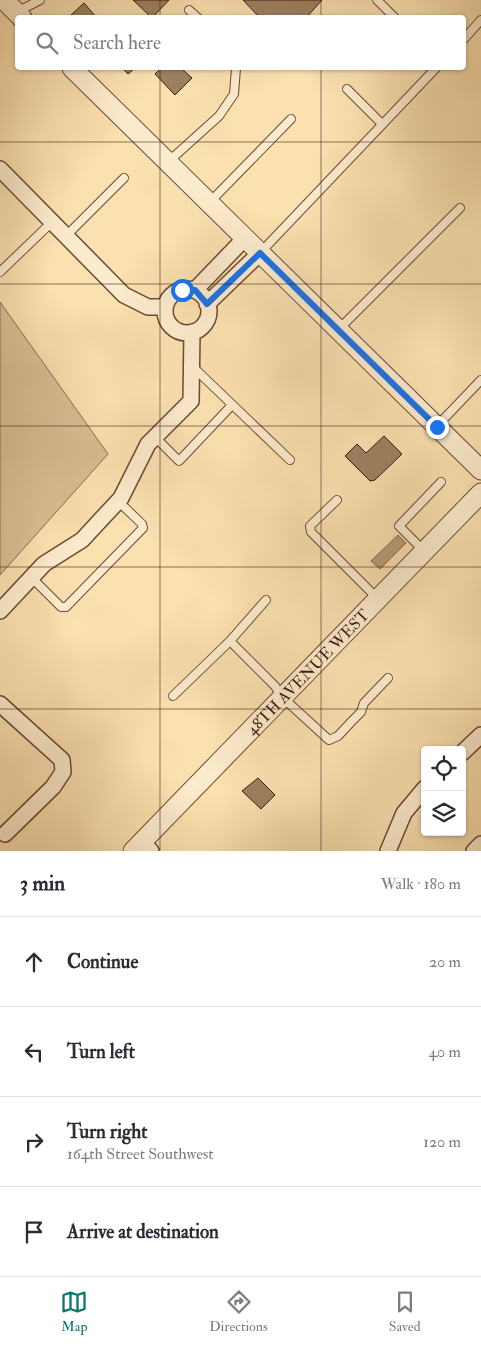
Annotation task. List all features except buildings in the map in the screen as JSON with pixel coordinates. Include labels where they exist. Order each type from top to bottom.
[{"type":"street","points":[[74,70],[481,470]]},
{"type":"street","points":[[0,169],[124,295],[148,307],[166,307]]},
{"type":"street","points":[[195,290],[245,238]]},
{"type":"street","points":[[207,304],[260,253]]},
{"type":"street","points":[[188,289],[195,290],[207,304],[208,311],[204,324],[192,332],[185,332],[172,327],[168,321],[166,307],[168,301],[176,292],[188,289]]},
{"type":"street","points":[[0,611],[44,564],[82,540],[118,501],[148,444],[191,402],[192,332]]},
{"type":"street","name":"48TH AVENUE WEST","points":[[142,848],[282,696],[378,600],[481,492]]},
{"type":"street","points":[[0,704],[62,760],[64,772],[53,787],[5,835]]},
{"type":"street","points":[[466,749],[481,735]]},
{"type":"street","points":[[388,851],[404,813],[422,791]]},
{"type":"street","points":[[474,851],[481,844]]},
{"type":"lane","points":[[14,10],[40,0]]},
{"type":"lane","points":[[377,0],[392,15]]},
{"type":"lane","points":[[189,10],[195,15]]},
{"type":"lane","points":[[466,37],[481,20]]},
{"type":"lane","points":[[168,162],[219,116],[234,94],[236,70]]},
{"type":"lane","points":[[260,253],[381,123],[434,70]]},
{"type":"lane","points":[[347,89],[381,123]]},
{"type":"lane","points":[[209,203],[291,119]]},
{"type":"lane","points":[[66,236],[124,178]]},
{"type":"lane","points":[[338,330],[460,208]]},
{"type":"lane","points":[[0,272],[52,222]]},
{"type":"lane","points":[[193,366],[290,460]]},
{"type":"lane","points":[[437,427],[481,380]]},
{"type":"lane","points":[[155,437],[179,461],[232,405]]},
{"type":"lane","points":[[424,551],[399,526],[441,482]]},
{"type":"lane","points":[[337,500],[310,526],[311,532],[378,600]]},
{"type":"lane","points":[[31,577],[61,607],[66,606],[143,528],[142,524],[118,501]]},
{"type":"lane","points":[[173,696],[230,641],[266,600]]},
{"type":"lane","points":[[230,641],[275,686],[282,696],[329,740],[338,736],[361,712],[364,702],[388,678]]},
{"type":"shaded area","points":[[0,302],[108,454],[0,575]]},
{"type":"shaded area","points":[[398,535],[406,543],[380,569],[371,561]]},
{"type":"route","points":[[182,290],[195,290],[204,298],[207,304],[260,253],[437,427]]}]
